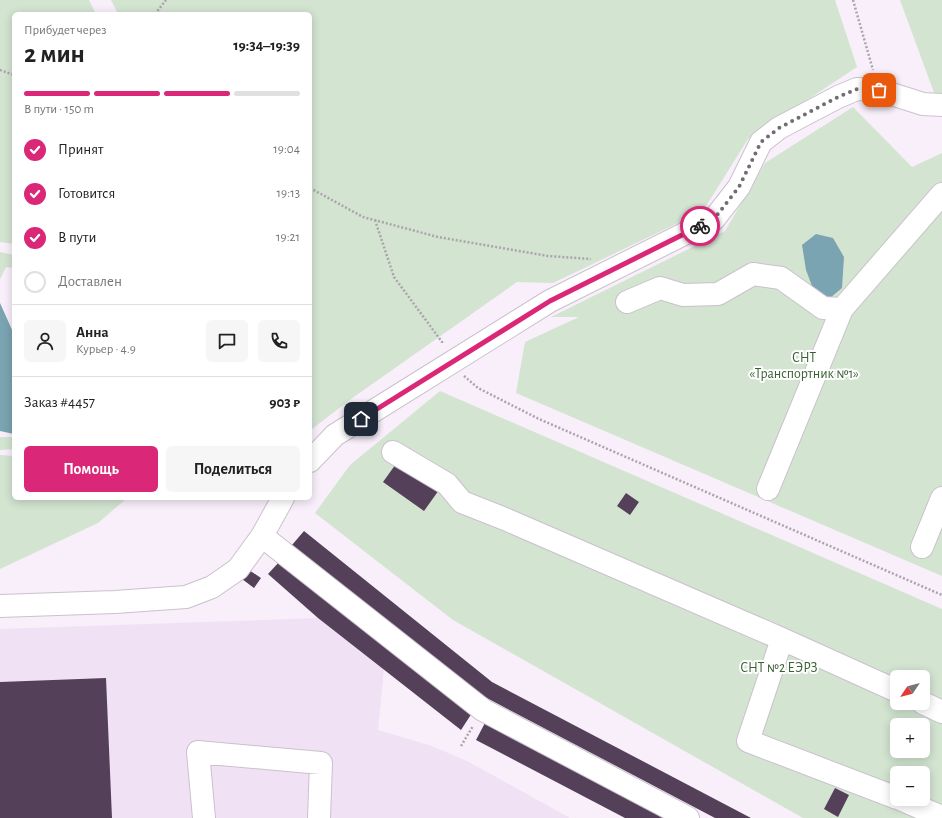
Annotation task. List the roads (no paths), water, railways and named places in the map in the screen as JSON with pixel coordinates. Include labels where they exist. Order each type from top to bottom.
[{"type":"street","points":[[312,459],[335,435],[550,301],[714,219],[739,187],[761,142],[779,128],[838,97],[857,89],[879,90],[923,104],[942,105]]},
{"type":"street","points":[[768,489],[842,309],[942,194]]},
{"type":"street","points":[[627,302],[660,288],[683,295],[718,294],[753,274],[781,278],[823,308],[842,309]]},
{"type":"street","points":[[393,452],[448,484],[462,502],[513,522],[782,639],[890,688]]},
{"type":"street","points":[[922,547],[942,498]]},
{"type":"street","points":[[0,606],[115,602],[186,597],[212,587],[238,569],[262,536],[282,500]]},
{"type":"street","points":[[262,536],[483,710],[688,818]]},
{"type":"street","points":[[782,639],[748,741],[890,795]]},
{"type":"street","points":[[930,706],[942,712]]},
{"type":"street","points":[[204,818],[198,752],[321,763],[319,818]]},
{"type":"street","points":[[916,806],[942,817]]},
{"type":"water","points":[[816,234],[833,238],[844,257],[842,288],[830,298],[815,294],[806,270],[802,245]]},
{"type":"water","points":[[0,303],[12,330],[12,434],[0,431]]},
{"type":"park label","name":"СНТ «Транспортник №1»","points":[[804,366]]},
{"type":"park label","name":"СНТ №2 ЕЭРЗ","points":[[779,668]]}]
